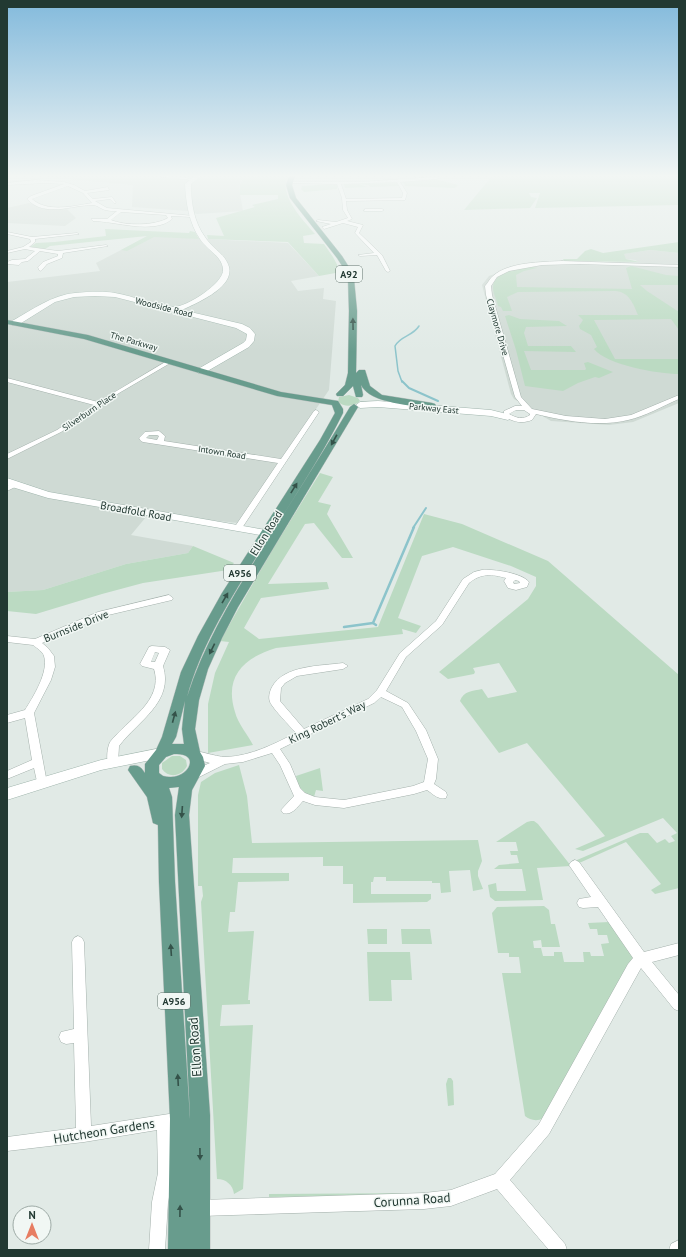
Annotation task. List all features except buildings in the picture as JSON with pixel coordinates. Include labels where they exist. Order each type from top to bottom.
[{"type":"main road","name":"A92","points":[[322,235],[340,257],[349,272],[351,279],[352,372],[349,386],[337,399]]},
{"type":"main road","name":"A92","points":[[329,235],[353,264],[359,281]]},
{"type":"main road","name":"The Parkway","points":[[11,323],[85,338],[280,394],[337,399]]},
{"type":"main road","points":[[359,401],[357,387],[361,365],[366,387],[373,394],[388,399],[432,406]]},
{"type":"main road","points":[[350,393],[359,401],[346,407],[337,399],[350,393]]},
{"type":"main road","name":"Ellon Road","points":[[161,753],[169,737],[187,672],[204,636],[228,593],[334,424],[339,413],[337,399]]},
{"type":"main road","name":"Ellon Road","points":[[193,754],[189,740],[189,717],[203,667],[232,609],[359,401]]},
{"type":"main road","points":[[161,753],[178,749],[186,750],[193,754]]},
{"type":"main road","name":"A956","points":[[158,780],[152,773],[151,767],[153,761],[161,753]]},
{"type":"main road","name":"A956","points":[[192,775],[197,766],[197,759],[193,754]]},
{"type":"main road","points":[[135,770],[155,798],[157,805],[158,858],[167,882]]},
{"type":"main road","points":[[158,780],[176,783],[183,781],[192,775]]},
{"type":"main road","name":"Ellon Road","points":[[179,1250],[182,1119],[182,815],[185,790],[192,775]]},
{"type":"main road","name":"Ellon Road","points":[[158,780],[165,797],[167,882],[182,1119],[201,1208],[199,1250]]},
{"type":"street","points":[[20,235],[32,238],[70,235]]},
{"type":"street","points":[[176,310],[215,289],[223,281],[226,273],[224,261],[200,235]]},
{"type":"street","points":[[359,235],[378,254],[388,268]]},
{"type":"street","points":[[26,248],[32,243],[32,238]]},
{"type":"street","points":[[7,252],[26,248],[60,252],[106,246]]},
{"type":"street","points":[[20,261],[26,260],[39,250]]},
{"type":"street","points":[[41,270],[40,268],[42,264],[60,257],[60,252]]},
{"type":"street","points":[[360,255],[378,254]]},
{"type":"street","name":"Claymore Drive","points":[[531,411],[518,396],[488,290],[488,284],[495,276],[516,268],[548,263],[679,266]]},
{"type":"street","name":"Woodside Road","points":[[11,323],[53,301],[84,294],[115,295],[243,328],[251,334],[250,341],[246,345],[201,371]]},
{"type":"street","name":"Silverburn Place","points":[[7,457],[59,431],[132,383],[169,362]]},
{"type":"street","points":[[7,380],[99,404]]},
{"type":"street","points":[[510,411],[516,404],[518,396]]},
{"type":"street","points":[[510,411],[516,420],[554,417],[602,420],[622,419],[679,397]]},
{"type":"street","name":"Parkway East","points":[[359,401],[510,411]]},
{"type":"street","name":"Parkway East","points":[[359,401],[378,404],[491,413],[510,411]]},
{"type":"street","points":[[510,411],[521,408],[554,417]]},
{"type":"street","points":[[528,419],[533,416],[531,411]]},
{"type":"street","points":[[238,528],[284,462],[316,412]]},
{"type":"street","name":"Intown Road","points":[[160,443],[284,462]]},
{"type":"street","name":"Broadfold Road","points":[[10,485],[48,496],[266,532]]},
{"type":"street","name":"King Robert's Way","points":[[193,754],[211,760],[224,761],[243,758],[274,748],[371,701],[380,692],[403,655],[435,628],[470,577],[476,574],[488,572],[500,573],[513,577]]},
{"type":"street","name":"Burnside Drive","points":[[36,642],[101,614],[166,601]]},
{"type":"street","points":[[7,639],[36,642],[49,656],[50,667],[46,680],[29,713],[42,783]]},
{"type":"street","points":[[113,763],[114,745],[157,698],[162,677],[162,673],[158,666]]},
{"type":"street","points":[[302,734],[275,702],[274,690],[277,685],[288,676],[295,673],[322,674],[343,666]]},
{"type":"street","points":[[274,748],[285,764],[296,790],[301,796],[323,802],[344,804],[414,790],[428,785],[431,779],[433,758],[421,730],[405,705],[380,692]]},
{"type":"street","points":[[7,719],[29,713]]},
{"type":"street","points":[[7,794],[113,763],[161,753]]},
{"type":"street","name":"King Robert's Way","points":[[192,775],[224,761]]},
{"type":"street","points":[[7,775],[38,762]]},
{"type":"street","points":[[113,763],[135,770],[158,780]]},
{"type":"street","points":[[428,785],[442,795]]},
{"type":"street","points":[[287,810],[301,796]]},
{"type":"street","points":[[574,865],[642,959],[679,1005]]},
{"type":"street","points":[[583,903],[602,902]]},
{"type":"street","points":[[78,942],[84,1135]]},
{"type":"street","points":[[642,959],[679,949]]},
{"type":"street","name":"Corunna Road","points":[[201,1208],[424,1201],[451,1198],[500,1180],[544,1129],[633,968],[642,959]]},
{"type":"street","points":[[66,1037],[80,1035]]},
{"type":"street","name":"Hutcheon Gardens","points":[[7,1144],[84,1135],[182,1119]]},
{"type":"street","name":"Ellon Road","points":[[157,1250],[160,1202],[166,1173],[182,1119]]},
{"type":"street","points":[[500,1180],[559,1250]]},
{"type":"shaded area","points":[[148,236],[288,243],[319,276],[291,281],[298,291],[324,288],[323,299],[336,301],[329,390],[238,523],[199,519],[151,511],[131,535],[193,546],[188,553],[126,564],[43,590],[7,592],[7,282],[100,271],[96,263]]},
{"type":"shaded area","points":[[650,250],[679,253],[679,263],[676,263],[679,264],[679,403],[633,422],[609,425],[551,421],[514,399],[511,394],[482,285],[489,276],[523,264],[545,262],[639,262],[626,259],[623,254]]},
{"type":"green space","points":[[106,235],[197,235],[199,239],[154,237],[127,251],[121,250],[147,236],[50,246],[45,249],[30,247],[36,243],[106,236]]},
{"type":"green space","points":[[207,235],[224,236],[223,235],[311,235],[303,236],[304,243],[324,244],[341,272],[319,276],[288,242],[208,239]]},
{"type":"green space","points":[[679,242],[679,253],[650,250],[624,254],[626,259],[640,262],[564,261],[563,259],[577,259],[585,251],[591,249],[603,253]]},
{"type":"green space","points":[[530,266],[537,268],[524,271],[516,275],[517,287],[632,289],[626,268],[631,266],[666,275],[679,276],[679,285],[640,285],[679,312],[679,330],[671,319],[594,320],[615,359],[679,359],[679,374],[634,368],[610,360],[594,349],[597,347],[591,335],[580,329],[579,326],[583,320],[578,315],[638,315],[630,299],[624,293],[615,291],[518,292],[507,297],[512,311],[503,311],[501,307],[498,306],[494,295],[493,288],[497,278],[507,272]]},
{"type":"green space","points":[[509,315],[520,319],[559,321],[567,326],[526,327],[524,333],[528,346],[571,346],[576,352],[524,351],[531,370],[585,370],[584,363],[588,362],[613,372],[599,378],[595,377],[578,383],[563,391],[525,386],[516,350],[505,316]]},
{"type":"green space","points":[[349,395],[358,398],[360,401],[349,406],[338,402],[339,397]]},
{"type":"green space","points":[[320,473],[333,477],[318,502],[331,505],[327,514],[353,558],[342,558],[314,523],[305,524],[268,584],[327,582],[329,589],[261,598],[244,628],[259,639],[378,627],[424,514],[462,524],[548,561],[679,675],[679,888],[655,894],[651,890],[661,884],[626,842],[577,864],[577,860],[640,833],[648,833],[657,843],[665,839],[669,843],[675,841],[671,836],[677,833],[663,818],[583,851],[575,849],[605,836],[527,743],[499,753],[460,701],[466,693],[482,689],[488,698],[517,692],[499,663],[473,668],[475,672],[474,674],[448,679],[439,672],[528,599],[536,586],[536,577],[511,566],[453,547],[422,556],[398,618],[421,626],[416,633],[402,629],[403,634],[276,648],[254,657],[246,663],[234,679],[232,700],[238,721],[253,745],[208,753],[208,704],[215,673],[229,642],[220,641],[274,547]]},
{"type":"green space","points":[[193,546],[234,563],[228,570],[143,583],[36,614],[7,611],[7,592],[43,590],[126,564],[188,553]]},
{"type":"green space","points":[[172,756],[180,756],[186,760],[187,766],[179,774],[168,774],[162,769],[162,763]]},
{"type":"green space","points":[[239,765],[247,796],[252,843],[478,840],[482,861],[478,871],[478,876],[483,889],[473,891],[470,870],[449,871],[451,892],[441,893],[440,883],[432,883],[432,881],[386,881],[386,877],[374,877],[373,882],[371,882],[371,894],[431,894],[431,899],[427,902],[353,903],[353,884],[343,884],[343,866],[323,866],[323,857],[233,858],[232,873],[289,873],[289,881],[238,882],[235,912],[230,912],[228,932],[254,931],[248,1000],[250,1000],[250,1004],[222,1005],[220,1026],[253,1025],[243,1189],[234,1194],[228,1183],[217,1179],[201,902],[203,896],[202,886],[198,886],[198,795],[201,782],[215,773]]},
{"type":"green space","points":[[320,768],[323,791],[316,790],[314,797],[310,796],[302,790],[298,784],[296,776]]},
{"type":"green space","points":[[531,821],[538,824],[571,866],[537,868],[543,900],[495,901],[490,897],[488,885],[496,883],[497,891],[526,891],[522,869],[494,869],[499,865],[519,863],[517,855],[511,855],[510,851],[518,851],[516,842],[496,842],[527,822]]},
{"type":"green space","points":[[544,906],[549,910],[551,924],[555,924],[560,947],[542,947],[541,940],[533,941],[534,948],[541,948],[543,956],[554,956],[554,952],[562,952],[564,962],[584,962],[583,952],[590,952],[591,956],[604,956],[601,944],[609,943],[607,935],[598,935],[597,929],[590,929],[588,923],[609,922],[635,954],[543,1118],[536,1120],[525,1116],[502,973],[521,973],[519,957],[509,957],[509,953],[498,953],[492,913],[497,907]]},
{"type":"green space","points":[[367,929],[387,929],[387,944],[368,944]]},
{"type":"green space","points":[[401,929],[430,929],[432,944],[402,944]]},
{"type":"green space","points":[[367,952],[410,952],[412,980],[391,980],[392,1001],[369,1001]]},
{"type":"green space","points":[[448,1078],[451,1078],[453,1081],[454,1105],[448,1106],[446,1084]]},
{"type":"green space","points":[[423,1193],[417,1196],[269,1197],[269,1194]]},
{"type":"waterway","points":[[402,382],[398,371],[395,346],[400,340],[413,332],[419,326]]},
{"type":"waterway","points":[[402,381],[409,388],[438,401]]},
{"type":"waterway","points":[[413,528],[426,508]]},
{"type":"waterway","points":[[373,623],[414,527]]},
{"type":"waterway","points":[[344,627],[373,623]]}]
